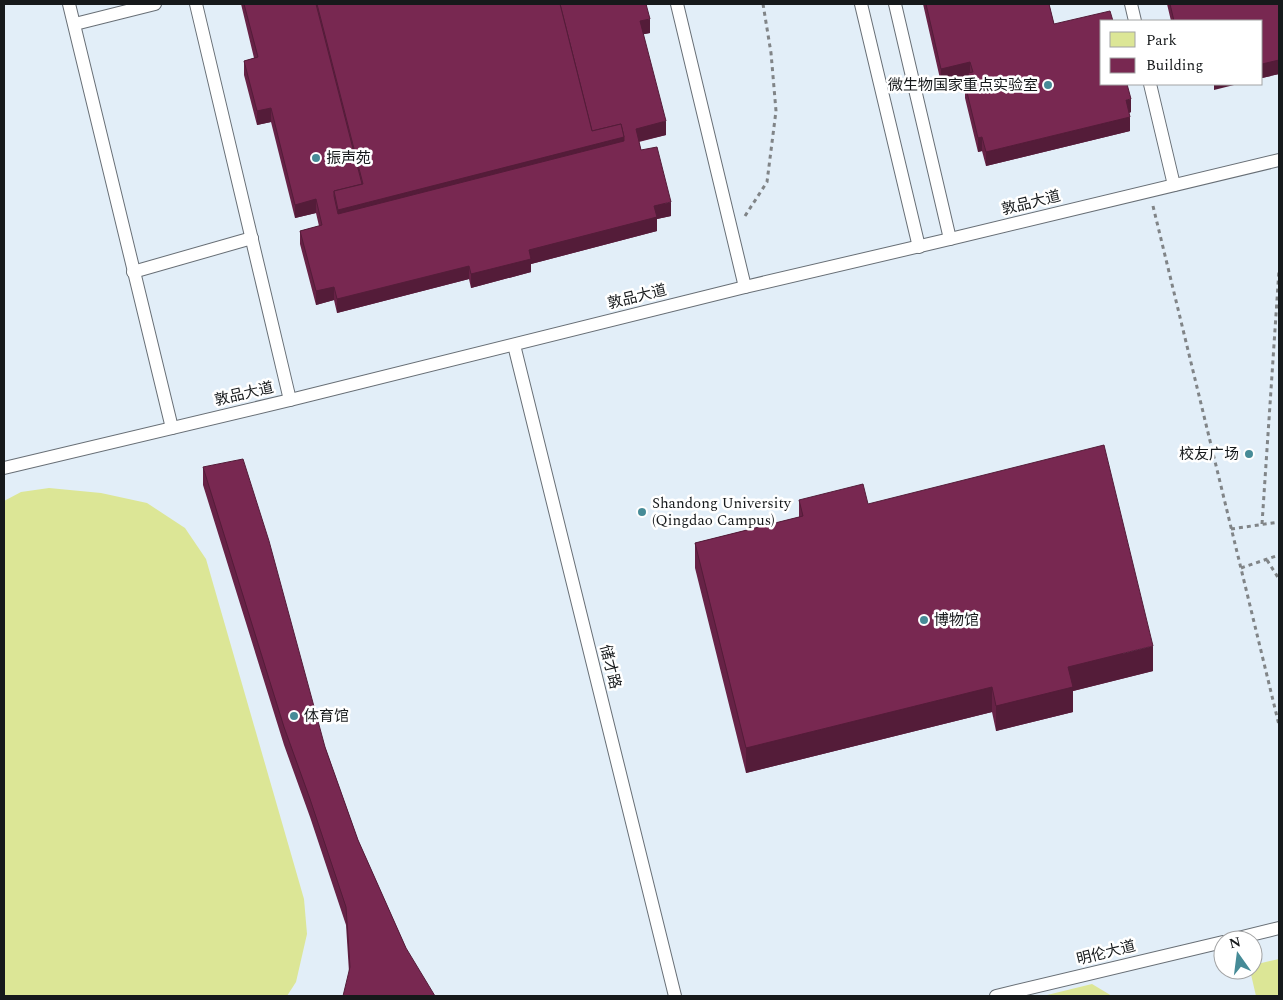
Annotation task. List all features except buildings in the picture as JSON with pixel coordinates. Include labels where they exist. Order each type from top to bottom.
[{"type":"lane","points":[[70,4],[172,428]]},
{"type":"lane","points":[[75,24],[155,4]]},
{"type":"lane","points":[[196,4],[290,400]]},
{"type":"lane","points":[[677,4],[745,287]]},
{"type":"lane","points":[[861,4],[919,247]]},
{"type":"lane","points":[[895,4],[950,240]]},
{"type":"lane","points":[[1131,4],[1135,20]]},
{"type":"lane","points":[[1150,85],[1174,185]]},
{"type":"lane","name":"敦品大道","points":[[4,468],[290,400],[745,287],[950,240],[1279,160]]},
{"type":"lane","points":[[133,272],[252,238]]},
{"type":"lane","name":"储才路","points":[[514,345],[675,996]]},
{"type":"lane","points":[[1263,932],[1279,928]]},
{"type":"lane","name":"明伦大道","points":[[996,996],[1213,944]]},
{"type":"path","points":[[733,236],[767,182],[776,111],[771,53],[763,4]]},
{"type":"path","points":[[1149,191],[1279,725]]},
{"type":"path","points":[[1262,524],[1279,270]]},
{"type":"path","points":[[1232,529],[1279,522]]},
{"type":"path","points":[[1241,568],[1279,555]]},
{"type":"path","points":[[1267,560],[1279,579]]},
{"type":"shaded area","name":"Shandong University (Qingdao Campus)","points":[[4,4],[1279,4],[1279,996],[4,996]]},
{"type":"green space","points":[[49,488],[101,493],[147,503],[185,528],[206,559],[304,899],[307,934],[296,982],[287,996],[4,996],[4,501],[21,492]]},
{"type":"green space","points":[[1279,959],[1279,996],[1256,996],[1252,980],[1263,980],[1263,963]]},
{"type":"green space","points":[[1092,984],[1112,996],[1043,996]]},
{"type":"place","name":"微生物国家重点实验室","points":[[1048,85]]},
{"type":"place","name":"振声苑","points":[[316,158]]},
{"type":"place","name":"校友广场","points":[[1249,454]]},
{"type":"place","name":"Shandong University (Qingdao Campus)","points":[[642,512]]},
{"type":"place","name":"博物馆","points":[[924,620]]},
{"type":"place","name":"体育馆","points":[[294,716]]}]
